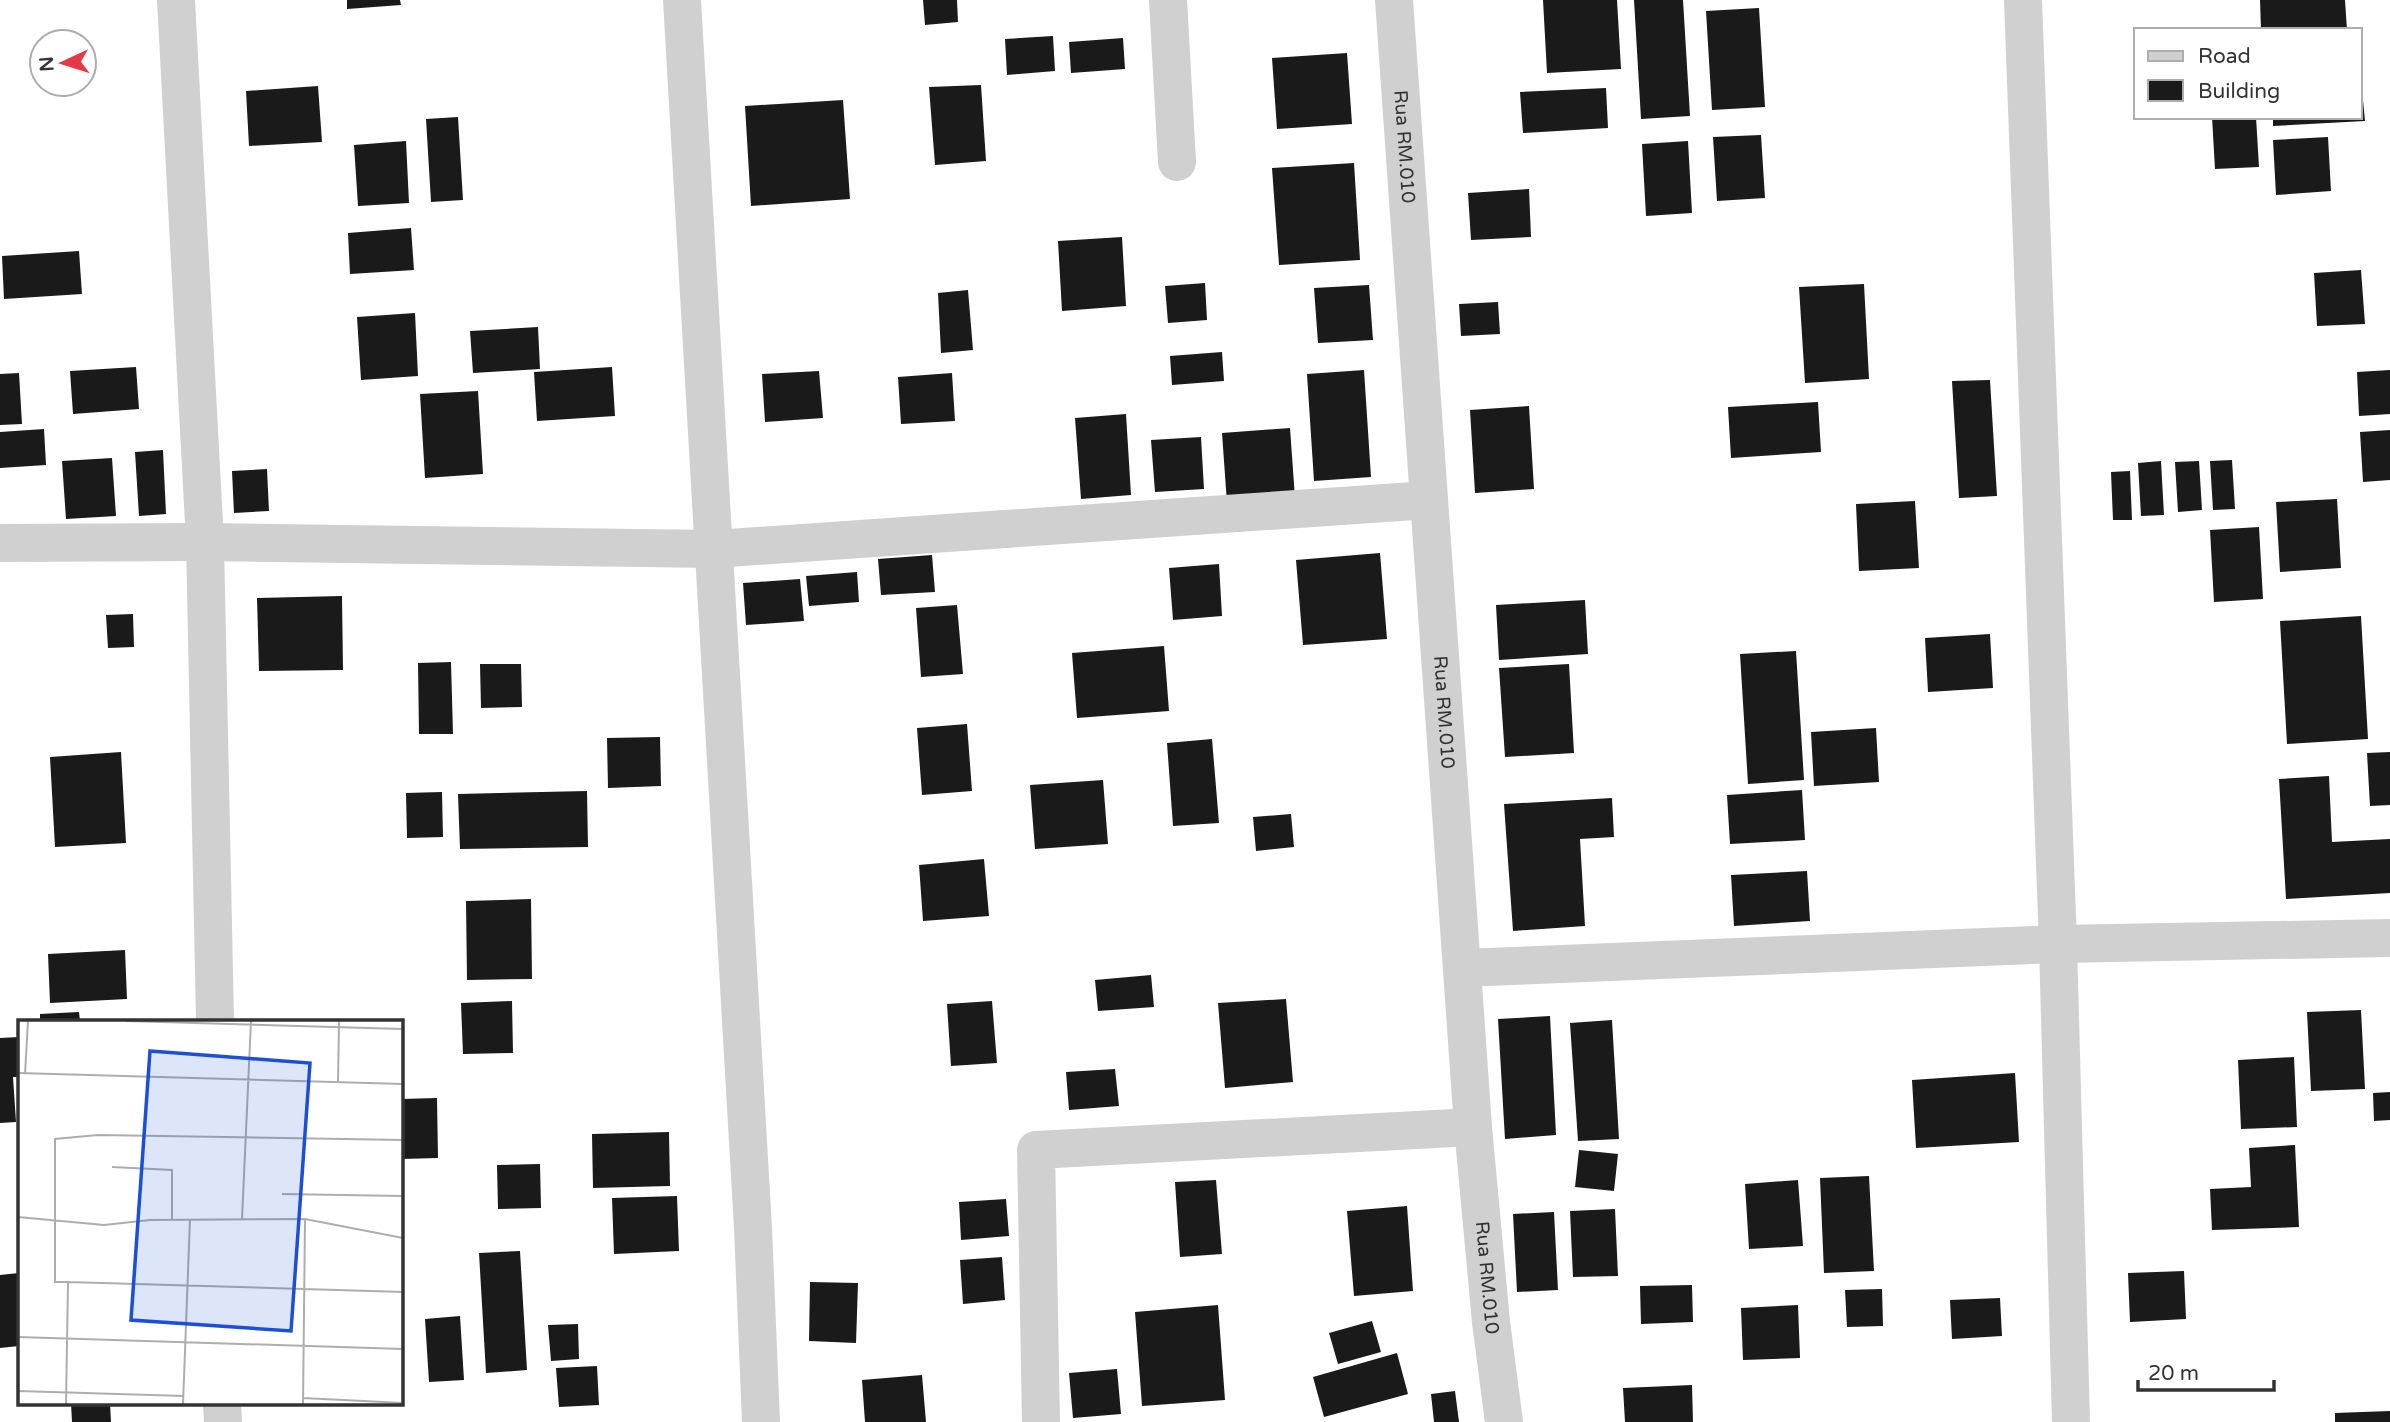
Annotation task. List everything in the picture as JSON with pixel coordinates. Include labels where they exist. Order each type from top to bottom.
[{"type":"street","points":[[176,0],[205,542],[215,1020]]},
{"type":"street","points":[[681,0],[714,549],[761,1422]]},
{"type":"street","points":[[1168,0],[1177,162]]},
{"type":"street","name":"Rua RM.010","points":[[1394,0],[1473,1127],[1491,1322],[1504,1422]]},
{"type":"street","points":[[2023,0],[2058,944],[2071,1422]]},
{"type":"street","points":[[0,543],[205,542],[714,549],[1429,500]]},
{"type":"street","points":[[1462,968],[2058,944],[2390,938]]},
{"type":"street","points":[[1041,1422],[1036,1150],[1473,1127]]},
{"type":"street","points":[[222,1404],[223,1422]]},
{"type":"building","points":[[347,0],[400,0],[401,5],[347,9]]},
{"type":"building","points":[[923,0],[957,0],[958,22],[925,25]]},
{"type":"building","points":[[1543,0],[1617,0],[1621,69],[1547,73]]},
{"type":"building","points":[[1634,0],[1683,0],[1690,116],[1641,119]]},
{"type":"building","points":[[2260,0],[2345,0],[2347,28],[2261,28]]},
{"type":"building","points":[[1759,8],[1765,107],[1712,110],[1706,11]]},
{"type":"building","points":[[1053,36],[1055,71],[1007,75],[1005,39]]},
{"type":"building","points":[[1123,38],[1125,69],[1071,73],[1069,42]]},
{"type":"building","points":[[1347,53],[1352,124],[1277,129],[1272,58]]},
{"type":"building","points":[[981,85],[986,161],[935,165],[929,87]]},
{"type":"building","points":[[318,86],[322,142],[249,146],[246,91]]},
{"type":"building","points":[[1606,88],[1608,128],[1523,133],[1520,92]]},
{"type":"building","points":[[2362,90],[2365,121],[2273,126],[2273,119],[2362,119]]},
{"type":"building","points":[[843,100],[850,199],[751,206],[745,106]]},
{"type":"building","points":[[458,117],[463,200],[431,202],[426,119]]},
{"type":"building","points":[[2212,119],[2256,119],[2259,167],[2215,169]]},
{"type":"building","points":[[1761,135],[1765,198],[1717,201],[1713,137]]},
{"type":"building","points":[[2328,137],[2331,191],[2276,195],[2273,140]]},
{"type":"building","points":[[406,141],[409,203],[358,206],[354,145]]},
{"type":"building","points":[[1688,141],[1692,213],[1646,216],[1642,144]]},
{"type":"building","points":[[1354,163],[1360,260],[1279,265],[1272,168]]},
{"type":"building","points":[[1529,189],[1531,237],[1471,240],[1468,193]]},
{"type":"building","points":[[411,228],[414,270],[350,274],[348,233]]},
{"type":"building","points":[[1122,237],[1126,306],[1062,311],[1058,241]]},
{"type":"building","points":[[79,251],[82,294],[4,299],[2,256]]},
{"type":"building","points":[[2361,270],[2365,324],[2317,326],[2314,273]]},
{"type":"building","points":[[1205,283],[1207,320],[1168,323],[1165,286]]},
{"type":"building","points":[[1864,284],[1869,379],[1805,383],[1799,287]]},
{"type":"building","points":[[1369,285],[1373,340],[1318,343],[1314,288]]},
{"type":"building","points":[[968,290],[973,350],[941,353],[938,293]]},
{"type":"building","points":[[1498,302],[1500,334],[1461,336],[1459,304]]},
{"type":"building","points":[[415,313],[418,376],[361,380],[357,317]]},
{"type":"building","points":[[538,327],[540,369],[473,373],[470,331]]},
{"type":"building","points":[[1222,352],[1224,381],[1172,385],[1170,356]]},
{"type":"building","points":[[136,367],[139,409],[73,414],[70,371]]},
{"type":"building","points":[[612,367],[615,416],[537,421],[534,372]]},
{"type":"building","points":[[1364,370],[1371,477],[1314,481],[1307,374]]},
{"type":"building","points":[[2390,370],[2390,414],[2359,416],[2357,372]]},
{"type":"building","points":[[819,371],[823,418],[765,422],[762,374]]},
{"type":"building","points":[[19,373],[22,424],[0,425],[0,374]]},
{"type":"building","points":[[952,373],[955,421],[901,424],[898,377]]},
{"type":"building","points":[[1990,380],[1997,496],[1959,498],[1952,381]]},
{"type":"building","points":[[478,391],[483,474],[425,478],[420,394]]},
{"type":"building","points":[[1818,402],[1821,452],[1731,458],[1728,407]]},
{"type":"building","points":[[1529,406],[1534,489],[1475,493],[1470,410]]},
{"type":"building","points":[[1126,414],[1131,495],[1081,499],[1075,418]]},
{"type":"building","points":[[1290,428],[1295,498],[1227,503],[1222,433]]},
{"type":"building","points":[[44,429],[46,465],[0,468],[0,432]]},
{"type":"building","points":[[2390,430],[2390,480],[2363,482],[2360,432]]},
{"type":"building","points":[[1201,437],[1204,489],[1155,492],[1151,440]]},
{"type":"building","points":[[163,450],[166,514],[139,516],[135,452]]},
{"type":"building","points":[[112,458],[116,516],[66,519],[62,461]]},
{"type":"building","points":[[2232,460],[2235,509],[2213,510],[2210,461]]},
{"type":"building","points":[[2161,461],[2164,515],[2141,516],[2138,463]]},
{"type":"building","points":[[2199,461],[2202,510],[2178,512],[2175,462]]},
{"type":"building","points":[[267,469],[269,511],[234,513],[232,471]]},
{"type":"building","points":[[2130,471],[2132,520],[2113,520],[2111,472]]},
{"type":"building","points":[[2337,499],[2341,568],[2280,572],[2276,502]]},
{"type":"building","points":[[1915,501],[1919,568],[1859,571],[1856,504]]},
{"type":"building","points":[[2259,527],[2263,599],[2214,602],[2210,530]]},
{"type":"building","points":[[1380,553],[1387,639],[1303,645],[1296,560]]},
{"type":"building","points":[[932,555],[935,592],[881,595],[878,559]]},
{"type":"building","points":[[1219,564],[1222,616],[1173,620],[1169,568]]},
{"type":"building","points":[[857,572],[859,602],[809,606],[806,576]]},
{"type":"building","points":[[800,579],[804,621],[746,625],[743,583]]},
{"type":"building","points":[[342,596],[343,670],[259,671],[257,598]]},
{"type":"building","points":[[1585,600],[1588,654],[1499,660],[1496,605]]},
{"type":"building","points":[[957,605],[963,674],[921,677],[916,608]]},
{"type":"building","points":[[133,614],[134,647],[108,648],[106,615]]},
{"type":"building","points":[[2361,616],[2368,739],[2287,744],[2280,621]]},
{"type":"building","points":[[1990,634],[1993,688],[1928,692],[1925,638]]},
{"type":"building","points":[[1164,646],[1169,711],[1077,718],[1072,653]]},
{"type":"building","points":[[1796,651],[1804,780],[1748,784],[1740,654]]},
{"type":"building","points":[[451,662],[453,734],[419,734],[418,663]]},
{"type":"building","points":[[480,664],[521,664],[522,707],[481,708]]},
{"type":"building","points":[[1569,664],[1574,753],[1505,757],[1499,668]]},
{"type":"building","points":[[967,724],[972,791],[922,795],[917,728]]},
{"type":"building","points":[[1876,728],[1879,782],[1814,786],[1811,732]]},
{"type":"building","points":[[660,737],[661,786],[608,788],[607,738]]},
{"type":"building","points":[[1212,739],[1219,823],[1173,826],[1167,743]]},
{"type":"building","points":[[121,752],[126,843],[55,847],[50,757]]},
{"type":"building","points":[[2390,752],[2390,805],[2370,806],[2367,753]]},
{"type":"building","points":[[2329,776],[2332,842],[2390,839],[2390,893],[2286,899],[2279,779]]},
{"type":"building","points":[[1103,780],[1108,844],[1035,849],[1030,785]]},
{"type":"building","points":[[1802,790],[1805,840],[1730,844],[1727,795]]},
{"type":"building","points":[[587,791],[588,847],[460,849],[458,794]]},
{"type":"building","points":[[442,792],[443,837],[407,838],[406,793]]},
{"type":"building","points":[[1612,798],[1614,837],[1580,839],[1585,926],[1513,931],[1504,804]]},
{"type":"building","points":[[1291,814],[1294,847],[1256,851],[1253,817]]},
{"type":"building","points":[[984,859],[989,916],[923,921],[919,865]]},
{"type":"building","points":[[1807,871],[1810,921],[1734,926],[1731,875]]},
{"type":"building","points":[[531,899],[532,979],[467,980],[466,901]]},
{"type":"building","points":[[125,950],[127,999],[50,1003],[48,954]]},
{"type":"building","points":[[1151,975],[1154,1007],[1098,1011],[1095,980]]},
{"type":"building","points":[[1286,999],[1293,1082],[1225,1088],[1218,1003]]},
{"type":"building","points":[[512,1001],[513,1053],[463,1054],[461,1003]]},
{"type":"building","points":[[992,1001],[997,1063],[951,1066],[947,1004]]},
{"type":"building","points":[[2361,1010],[2365,1089],[2311,1091],[2307,1012]]},
{"type":"building","points":[[79,1012],[80,1020],[40,1020],[40,1014]]},
{"type":"building","points":[[1550,1016],[1556,1135],[1505,1139],[1498,1019]]},
{"type":"building","points":[[1612,1020],[1619,1139],[1578,1141],[1570,1023]]},
{"type":"building","points":[[18,1037],[18,1077],[13,1077],[16,1122],[0,1123],[0,1038]]},
{"type":"building","points":[[2294,1057],[2297,1127],[2241,1129],[2238,1060]]},
{"type":"building","points":[[1115,1069],[1119,1106],[1069,1110],[1066,1072]]},
{"type":"building","points":[[2015,1073],[2019,1142],[1916,1148],[1912,1080]]},
{"type":"building","points":[[2390,1092],[2390,1120],[2374,1121],[2373,1093]]},
{"type":"building","points":[[437,1098],[438,1158],[402,1159],[402,1099]]},
{"type":"building","points":[[669,1132],[670,1186],[593,1188],[592,1134]]},
{"type":"building","points":[[2295,1145],[2299,1227],[2212,1230],[2210,1189],[2251,1187],[2249,1148]]},
{"type":"building","points":[[1579,1150],[1618,1154],[1614,1191],[1575,1187]]},
{"type":"building","points":[[540,1164],[541,1208],[498,1209],[497,1165]]},
{"type":"building","points":[[1869,1176],[1874,1271],[1824,1273],[1820,1178]]},
{"type":"building","points":[[1216,1180],[1222,1254],[1180,1257],[1175,1182]]},
{"type":"building","points":[[1798,1180],[1803,1246],[1749,1249],[1745,1184]]},
{"type":"building","points":[[677,1196],[679,1251],[614,1254],[612,1198]]},
{"type":"building","points":[[1006,1199],[1009,1236],[961,1240],[959,1202]]},
{"type":"building","points":[[1407,1206],[1413,1291],[1354,1296],[1347,1211]]},
{"type":"building","points":[[1615,1209],[1618,1276],[1573,1277],[1570,1211]]},
{"type":"building","points":[[1554,1212],[1558,1290],[1517,1292],[1513,1214]]},
{"type":"building","points":[[520,1251],[527,1370],[486,1373],[479,1253]]},
{"type":"building","points":[[1002,1257],[1005,1300],[963,1304],[960,1260]]},
{"type":"building","points":[[2184,1271],[2186,1319],[2130,1322],[2128,1273]]},
{"type":"building","points":[[18,1273],[18,1346],[0,1348],[0,1275]]},
{"type":"building","points":[[810,1282],[858,1283],[856,1343],[809,1341]]},
{"type":"building","points":[[1692,1285],[1693,1322],[1641,1324],[1640,1286]]},
{"type":"building","points":[[1882,1289],[1883,1326],[1847,1327],[1845,1290]]},
{"type":"building","points":[[2000,1298],[2002,1336],[1952,1339],[1950,1300]]},
{"type":"building","points":[[1218,1305],[1225,1400],[1142,1406],[1135,1312]]},
{"type":"building","points":[[1798,1305],[1800,1358],[1743,1360],[1741,1308]]},
{"type":"building","points":[[460,1316],[464,1380],[429,1382],[425,1319]]},
{"type":"building","points":[[1372,1321],[1381,1352],[1338,1364],[1329,1333]]},
{"type":"building","points":[[578,1324],[579,1359],[551,1361],[548,1325]]},
{"type":"building","points":[[1397,1353],[1408,1394],[1324,1417],[1313,1377]]},
{"type":"building","points":[[597,1366],[599,1405],[559,1407],[556,1368]]},
{"type":"building","points":[[1117,1369],[1121,1414],[1073,1418],[1069,1373]]},
{"type":"building","points":[[922,1375],[926,1422],[865,1422],[862,1380]]},
{"type":"building","points":[[1692,1385],[1693,1422],[1625,1422],[1623,1388]]},
{"type":"building","points":[[1455,1391],[1459,1422],[1434,1422],[1431,1394]]},
{"type":"building","points":[[71,1404],[110,1404],[111,1422],[72,1422]]},
{"type":"building","points":[[2390,1411],[2390,1422],[2335,1422],[2335,1413]]}]
